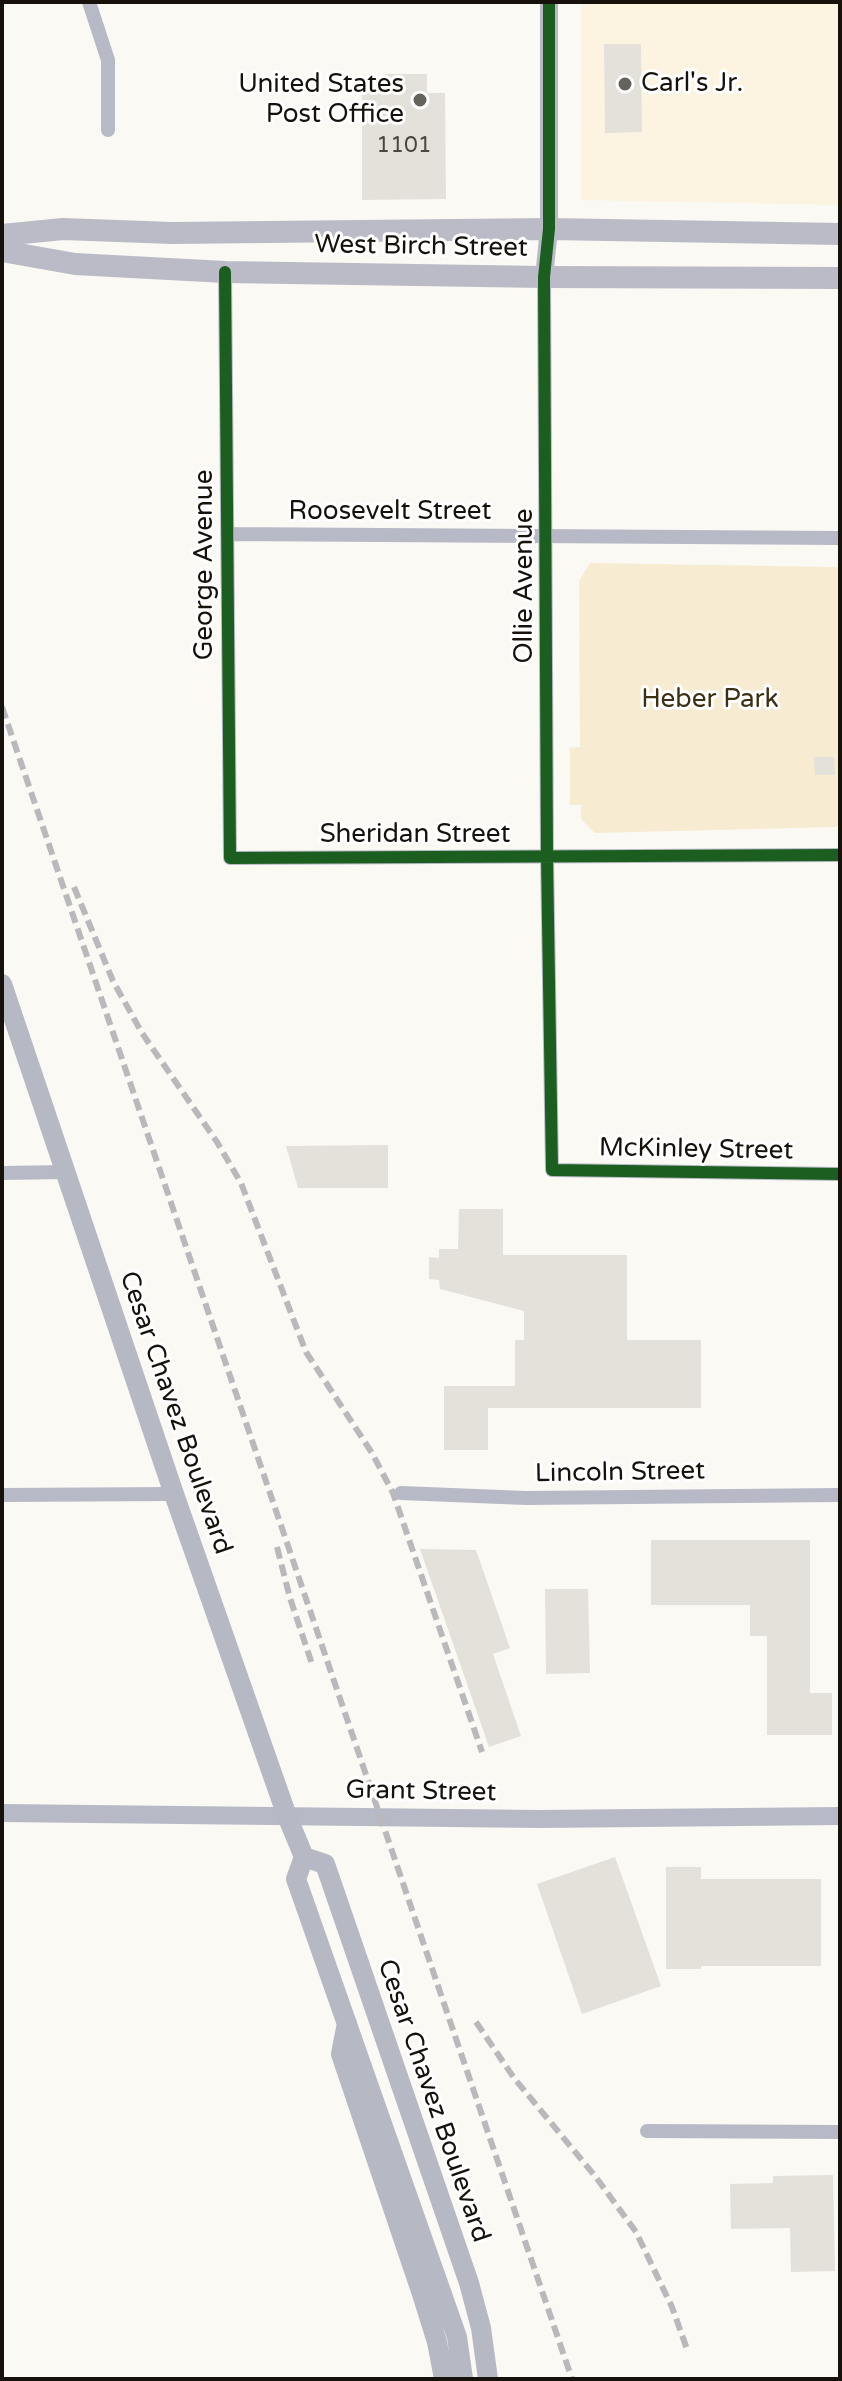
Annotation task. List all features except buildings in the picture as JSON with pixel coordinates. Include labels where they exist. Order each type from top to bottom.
[{"type":"main road","name":"West Birch Street","points":[[2,235],[63,229],[172,233],[549,229],[840,234]]},
{"type":"main road","name":"West Birch Street","points":[[2,251],[75,264],[225,272],[840,278]]},
{"type":"main road","name":"Cesar Chavez Boulevard","points":[[2,984],[174,1494],[304,1857],[296,1879],[457,2337],[463,2379]]},
{"type":"main road","name":"Cesar Chavez Boulevard","points":[[304,1857],[325,1864],[469,2283],[481,2328],[488,2379]]},
{"type":"main road","points":[[347,2023],[341,2054],[422,2294],[444,2379]]},
{"type":"street","points":[[89,2],[108,60],[108,130]]},
{"type":"street","name":"Ollie Avenue","points":[[549,2],[549,229],[544,277],[552,1170]]},
{"type":"street","name":"George Avenue","points":[[225,272],[230,858]]},
{"type":"street","name":"Roosevelt Street","points":[[227,534],[840,538]]},
{"type":"street","name":"Sheridan Street","points":[[230,858],[840,855]]},
{"type":"street","name":"McKinley Street","points":[[552,1170],[840,1174]]},
{"type":"street","points":[[2,1173],[65,1172]]},
{"type":"street","name":"Lincoln Street","points":[[401,1493],[526,1498],[840,1495]]},
{"type":"street","points":[[2,1495],[174,1494]]},
{"type":"street","name":"Grant Street","points":[[2,1813],[540,1819],[840,1816]]},
{"type":"street","points":[[647,2131],[840,2132]]},
{"type":"shaded area","points":[[581,2],[840,2],[840,205],[581,200]]},
{"type":"green space","name":"Heber Park","points":[[590,563],[836,567],[840,572],[840,822],[836,827],[595,833],[581,819],[581,805],[570,805],[570,748],[580,747],[579,581]]},
{"type":"railway","points":[[2,707],[572,2379]]},
{"type":"railway","points":[[74,887],[113,981],[142,1033],[217,1142],[241,1183],[306,1352],[372,1453],[393,1493],[482,1752]]},
{"type":"railway","points":[[277,1547],[312,1664]]},
{"type":"railway","points":[[476,2022],[514,2078],[595,2176],[636,2232],[672,2307],[688,2352]]},
{"type":"cycle path","points":[[549,2],[549,229],[544,277],[552,1170],[840,1174]]},
{"type":"cycle path","points":[[225,272],[230,858],[840,855]]},
{"type":"place","name":"Carl's Jr.","points":[[625,84]]},
{"type":"place","name":"United States Post Office","points":[[420,100]]}]
